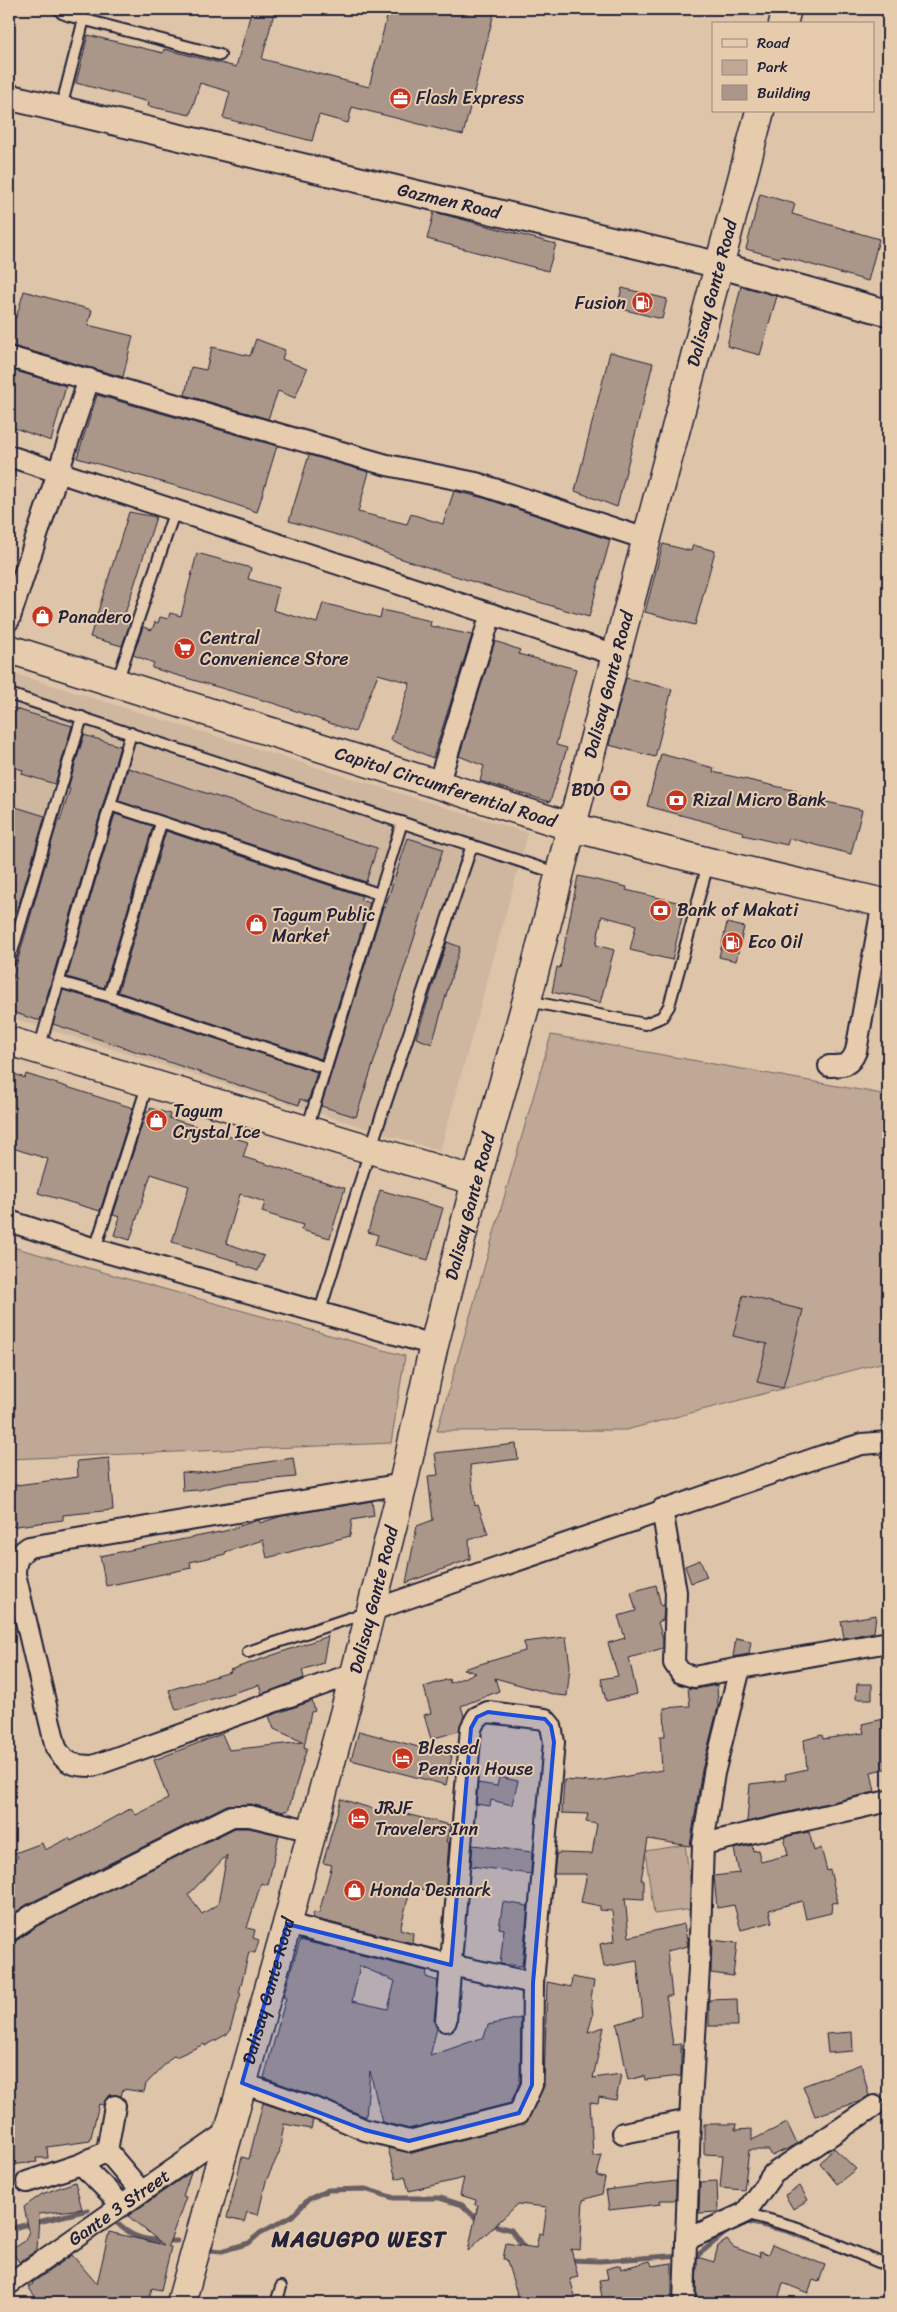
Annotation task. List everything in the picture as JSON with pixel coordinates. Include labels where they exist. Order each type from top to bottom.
[{"type":"main road","points":[[784,22],[787,9]]},
{"type":"main road","name":"Dalisay Gante Road","points":[[181,2303],[288,1924],[355,1673],[403,1484],[434,1345],[476,1181],[527,1000],[646,539],[760,112]]},
{"type":"main road","name":"Capitol Circumferential Road","points":[[9,649],[572,827],[709,862],[886,903]]},
{"type":"main road","points":[[9,1041],[476,1181]]},
{"type":"street","name":"Gazmen Road","points":[[9,97],[719,265],[888,313]]},
{"type":"street","points":[[9,357],[387,465],[476,483],[646,539]]},
{"type":"street","points":[[9,620],[89,380]]},
{"type":"street","points":[[9,456],[616,655]]},
{"type":"street","points":[[438,785],[491,614]]},
{"type":"street","points":[[829,1066],[846,1066],[852,1061],[856,1051],[886,903]]},
{"type":"street","points":[[9,1221],[94,1249],[434,1345]]},
{"type":"street","points":[[370,1611],[662,1509],[822,1456],[862,1444],[888,1442]]},
{"type":"street","points":[[355,1673],[92,1766],[79,1766],[64,1760],[56,1748],[15,1574],[15,1564],[21,1553],[29,1547],[403,1484]]},
{"type":"street","points":[[662,1509],[676,1592],[674,1663],[681,1673],[694,1677],[883,1643]]},
{"type":"street","points":[[684,2303],[690,2120],[699,1968],[703,1844],[714,1772],[740,1668]]},
{"type":"street","points":[[242,2083],[322,2111],[365,2130],[408,2141],[518,2113],[532,2085],[533,1982],[554,1742],[551,1726],[545,1719],[488,1712],[477,1717],[471,1728],[446,2021]]},
{"type":"street","points":[[703,1844],[888,1802]]},
{"type":"street","points":[[9,1931],[32,1916],[232,1816],[250,1816],[312,1831]]},
{"type":"street","points":[[288,1924],[451,1965],[533,1982]]},
{"type":"street","points":[[106,2151],[115,2106]]},
{"type":"street","points":[[685,2242],[745,2213],[773,2174],[874,2106]]},
{"type":"street","points":[[623,2133],[690,2120]]},
{"type":"street","name":"Gante 3 Street","points":[[9,2284],[229,2130]]},
{"type":"street","points":[[27,2182],[81,2164],[106,2151]]},
{"type":"street","points":[[106,2151],[141,2191]]},
{"type":"street","points":[[81,2164],[122,2205]]},
{"type":"lane","points":[[59,9],[62,13],[220,55]]},
{"type":"lane","points":[[61,109],[84,19]]},
{"type":"lane","points":[[117,683],[175,510]]},
{"type":"lane","points":[[9,694],[560,874]]},
{"type":"lane","points":[[9,962],[82,717]]},
{"type":"lane","points":[[38,1050],[131,733]]},
{"type":"lane","points":[[110,805],[379,894]]},
{"type":"lane","points":[[306,1131],[402,822]]},
{"type":"lane","points":[[109,996],[161,823]]},
{"type":"lane","points":[[319,1314],[370,1150],[472,845]]},
{"type":"lane","points":[[527,1000],[646,1024],[662,1017],[669,1006],[709,862]]},
{"type":"lane","points":[[59,982],[109,996],[326,1068]]},
{"type":"lane","points":[[94,1249],[148,1083]]},
{"type":"lane","points":[[248,1652],[370,1611]]},
{"type":"lane","points":[[745,2213],[798,2228],[888,2266]]},
{"type":"lane","points":[[276,2303],[281,2287]]},
{"type":"highlighted area","points":[[488,1712],[545,1719],[551,1726],[554,1742],[533,1983],[532,2085],[519,2113],[409,2141],[365,2130],[242,2083],[287,1924],[451,1965],[471,1728],[477,1717]]},
{"type":"shaded area","name":"Tagum Public Market","points":[[9,672],[528,833],[440,1151],[9,1017]]},
{"type":"green space","points":[[551,1035],[888,1095],[888,1361],[626,1430],[437,1431]]},
{"type":"green space","points":[[9,1246],[405,1356],[391,1443],[9,1459]]},
{"type":"green space","points":[[685,1845],[694,1909],[654,1914],[645,1851]]},
{"type":"building","points":[[252,9],[275,9],[262,59],[369,87],[389,9],[495,9],[463,135],[352,107],[348,123],[319,115],[312,141],[223,118],[230,92],[200,83],[190,115],[148,106],[149,102],[76,83],[88,35],[163,53],[164,49],[236,67]]},
{"type":"building","points":[[760,194],[795,204],[792,214],[879,239],[868,281],[781,256],[780,258],[746,249]]},
{"type":"building","points":[[434,212],[556,244],[548,271],[427,239]]},
{"type":"building","points":[[741,286],[777,296],[760,355],[727,346]]},
{"type":"building","name":"Fusion","points":[[622,288],[667,299],[662,319],[617,308]]},
{"type":"building","points":[[24,291],[92,310],[88,325],[133,336],[123,377],[9,345],[9,315],[16,318]]},
{"type":"building","points":[[256,339],[285,350],[282,359],[307,369],[295,398],[278,391],[268,419],[185,395],[191,367],[206,370],[212,347],[250,356]]},
{"type":"building","points":[[610,352],[653,363],[617,507],[575,491]]},
{"type":"building","points":[[9,369],[66,386],[51,441],[9,426]]},
{"type":"building","points":[[97,395],[277,446],[257,512],[201,493],[77,458]]},
{"type":"building","points":[[309,455],[369,472],[358,512],[407,524],[411,514],[443,524],[454,491],[484,498],[610,540],[589,617],[396,557],[351,539],[289,521]]},
{"type":"building","points":[[129,512],[156,517],[123,620],[130,623],[122,646],[90,637]]},
{"type":"building","points":[[663,544],[691,551],[693,545],[715,551],[695,625],[645,612]]},
{"type":"building","points":[[197,553],[251,568],[248,579],[279,588],[273,610],[317,623],[323,603],[380,618],[382,610],[431,621],[430,626],[472,635],[433,758],[391,740],[410,683],[378,674],[355,732],[276,704],[152,668],[154,663],[133,655],[143,627],[152,630],[155,622],[158,623],[160,617],[168,619],[170,613],[181,616]]},
{"type":"building","points":[[495,641],[520,650],[518,654],[576,669],[556,745],[567,748],[550,802],[480,781],[484,766],[459,756]]},
{"type":"building","points":[[626,678],[672,689],[655,757],[609,745]]},
{"type":"building","points":[[9,707],[72,726],[55,784],[22,774],[23,770],[9,766]]},
{"type":"building","points":[[84,735],[120,746],[40,1020],[37,1020],[9,1011],[9,991],[58,820],[60,821],[70,789],[68,788]]},
{"type":"building","points":[[661,754],[714,768],[713,772],[797,791],[796,795],[862,810],[851,854],[789,838],[787,845],[743,835],[744,832],[647,806]]},
{"type":"building","points":[[128,768],[377,848],[366,882],[118,801]]},
{"type":"building","points":[[9,805],[45,816],[13,925],[9,923]]},
{"type":"building","points":[[115,814],[153,826],[104,988],[67,977]]},
{"type":"building","points":[[166,831],[362,896],[360,900],[370,903],[321,1059],[118,992]]},
{"type":"building","points":[[408,838],[443,849],[356,1117],[321,1106],[383,907],[385,907]]},
{"type":"building","points":[[578,876],[627,887],[626,890],[685,904],[672,960],[630,950],[636,925],[602,916],[596,945],[614,950],[600,1003],[552,992],[557,967],[560,968]]},
{"type":"building","name":"Eco Oil","points":[[727,923],[744,927],[736,961],[719,957]]},
{"type":"building","points":[[447,942],[460,947],[432,1044],[416,1038]]},
{"type":"building","points":[[63,990],[317,1072],[308,1102],[300,1099],[299,1105],[53,1024]]},
{"type":"building","points":[[9,1072],[25,1078],[26,1074],[133,1108],[100,1211],[38,1193],[48,1159],[9,1147]]},
{"type":"building","points":[[150,1108],[170,1114],[169,1118],[248,1142],[243,1157],[345,1188],[330,1238],[301,1230],[303,1225],[262,1212],[265,1202],[240,1194],[226,1243],[264,1256],[258,1271],[238,1264],[239,1262],[172,1242],[189,1186],[151,1174],[130,1240],[114,1235],[120,1217],[113,1215],[146,1112]]},
{"type":"building","points":[[380,1190],[443,1208],[428,1260],[375,1245],[378,1235],[368,1232]]},
{"type":"building","points":[[743,1295],[803,1310],[783,1388],[757,1382],[767,1344],[733,1336]]},
{"type":"building","points":[[516,1444],[518,1459],[470,1465],[475,1506],[478,1505],[488,1534],[469,1540],[470,1559],[406,1583],[417,1526],[433,1520],[428,1476],[438,1475],[435,1453]]},
{"type":"building","points":[[109,1458],[113,1510],[63,1515],[63,1520],[9,1527],[9,1486],[78,1477],[77,1461]]},
{"type":"building","points":[[293,1458],[296,1477],[229,1483],[199,1490],[183,1491],[182,1472],[198,1473]]},
{"type":"building","points":[[372,1501],[374,1516],[352,1520],[350,1536],[267,1558],[263,1540],[225,1552],[226,1554],[190,1562],[191,1568],[106,1586],[100,1556],[225,1531],[259,1520],[260,1523],[282,1516]]},
{"type":"building","points":[[700,1560],[707,1577],[691,1583],[685,1566]]},
{"type":"building","points":[[656,1585],[661,1606],[664,1605],[663,1620],[658,1622],[663,1639],[663,1648],[629,1658],[637,1694],[606,1701],[601,1679],[618,1676],[608,1643],[625,1638],[618,1616],[636,1611],[631,1592]]},
{"type":"building","points":[[876,1615],[874,1632],[844,1638],[841,1621]]},
{"type":"building","points":[[328,1636],[323,1663],[302,1670],[304,1678],[262,1694],[259,1685],[176,1710],[169,1690],[231,1672],[230,1670]]},
{"type":"building","points":[[566,1637],[570,1666],[567,1696],[556,1695],[495,1678],[499,1691],[461,1706],[464,1716],[459,1731],[431,1739],[424,1715],[431,1713],[424,1687],[449,1679],[450,1683],[476,1673],[463,1669],[525,1651],[524,1642]]},
{"type":"building","points":[[736,1638],[751,1641],[749,1654],[733,1657]]},
{"type":"building","points":[[857,1684],[872,1684],[872,1699],[856,1699]]},
{"type":"building","points":[[717,1685],[718,1707],[702,1770],[690,1846],[648,1839],[641,1880],[644,1880],[644,1899],[625,1898],[629,1937],[684,1924],[688,1946],[667,1951],[672,1996],[666,1996],[673,2045],[681,2044],[681,2076],[645,2080],[644,2076],[628,2080],[617,2024],[643,2016],[637,1961],[604,1967],[600,1944],[615,1941],[612,1911],[600,1910],[600,1906],[581,1902],[587,1874],[554,1874],[556,1855],[558,1853],[592,1854],[597,1824],[586,1822],[588,1814],[562,1813],[564,1780],[593,1782],[662,1770],[660,1736],[665,1736],[664,1708],[690,1706],[688,1688],[696,1689]]},
{"type":"building","points":[[312,1701],[315,1711],[311,1712],[304,1747],[307,1748],[288,1811],[285,1810],[284,1812],[250,1804],[227,1805],[26,1905],[9,1917],[9,1863],[18,1857],[15,1853],[42,1843],[45,1850],[69,1838],[71,1841],[131,1808],[136,1815],[168,1799],[154,1760],[222,1734],[229,1750],[303,1742],[274,1729],[269,1716]]},
{"type":"building","points":[[888,1718],[888,1768],[871,1772],[875,1792],[747,1822],[750,1784],[786,1780],[785,1774],[807,1769],[804,1740],[822,1735],[823,1739],[864,1733],[862,1724]]},
{"type":"building","name":"Blessed Pension House","points":[[359,1731],[452,1756],[446,1785],[351,1760]]},
{"type":"building","points":[[499,1777],[518,1781],[512,1805],[491,1800],[490,1806],[476,1804],[478,1783],[497,1786]]},
{"type":"building","points":[[341,1799],[393,1815],[394,1811],[450,1825],[446,1842],[449,1842],[445,1894],[411,1887],[400,1929],[413,1933],[412,1943],[312,1918],[314,1912],[319,1913],[332,1865],[323,1863]]},
{"type":"building","points":[[235,1828],[249,1828],[279,1835],[268,1885],[261,1883],[247,1928],[255,1930],[253,1938],[259,1940],[255,1953],[249,1952],[239,1993],[241,1993],[229,2033],[205,2046],[204,2044],[176,2057],[173,2056],[146,2084],[144,2092],[123,2089],[121,2096],[110,2095],[103,2105],[99,2104],[90,2141],[47,2147],[48,2158],[36,2158],[37,2162],[9,2165],[9,2030],[14,2026],[9,2019],[9,1943],[16,1941],[37,1926]],"holes":[[[227,1855],[218,1904],[202,1914],[188,1895]]]},
{"type":"building","points":[[809,1832],[814,1851],[821,1848],[827,1871],[830,1870],[838,1903],[832,1902],[831,1913],[806,1919],[802,1901],[769,1910],[772,1922],[741,1930],[734,1905],[717,1908],[714,1876],[739,1873],[734,1849],[752,1845],[753,1851],[758,1850],[761,1862],[788,1855],[784,1837]]},
{"type":"building","points":[[473,1845],[532,1852],[531,1874],[471,1866]]},
{"type":"building","points":[[503,1902],[528,1906],[522,1966],[500,1964],[504,1929],[499,1928]]},
{"type":"building","points":[[300,1940],[427,1971],[426,1977],[438,1981],[434,2020],[437,2028],[430,2056],[484,2037],[488,2025],[521,2018],[520,2082],[511,2103],[409,2129],[382,2122],[370,2071],[366,2117],[326,2100],[264,2078],[286,1998],[283,1997]],"holes":[[[360,1966],[395,1981],[388,2009],[352,2001]]]},
{"type":"building","points":[[712,1940],[737,1943],[733,1976],[711,1973]]},
{"type":"building","points":[[572,1977],[594,1981],[591,1998],[593,2015],[588,2032],[604,2027],[593,2078],[621,2074],[616,2100],[599,2097],[598,2103],[590,2102],[593,2156],[602,2155],[597,2176],[605,2178],[602,2194],[583,2200],[580,2250],[571,2249],[578,2277],[570,2279],[577,2303],[520,2303],[506,2259],[503,2259],[506,2243],[536,2248],[539,2233],[543,2234],[547,2207],[518,2204],[468,2251],[478,2205],[475,2205],[476,2200],[460,2195],[464,2178],[409,2191],[405,2176],[396,2179],[388,2148],[412,2153],[527,2122],[544,2086],[547,1982],[571,1987]]},
{"type":"building","points":[[737,1999],[738,2026],[709,2026],[709,2000]]},
{"type":"building","points":[[852,2032],[853,2051],[828,2053],[826,2034]]},
{"type":"building","points":[[861,2064],[869,2096],[861,2101],[815,2116],[803,2086]]},
{"type":"building","points":[[263,2103],[313,2120],[311,2129],[284,2124],[279,2153],[266,2181],[258,2215],[247,2212],[244,2222],[227,2218],[242,2157],[249,2159]]},
{"type":"building","points":[[787,2123],[797,2144],[772,2156],[769,2150],[749,2150],[744,2190],[720,2188],[723,2155],[704,2154],[704,2124],[736,2124],[735,2130],[752,2129],[752,2140]]},
{"type":"building","points":[[834,2148],[856,2169],[837,2184],[820,2163]]},
{"type":"building","points":[[191,2172],[183,2196],[186,2197],[168,2246],[171,2247],[161,2290],[152,2288],[148,2303],[40,2303],[28,2287],[72,2255],[97,2284],[109,2232],[164,2245],[128,2216]]},
{"type":"building","points":[[676,2181],[676,2200],[660,2200],[661,2204],[609,2210],[606,2190]]},
{"type":"building","points":[[717,2181],[718,2212],[699,2213],[700,2182]]},
{"type":"building","points":[[75,2182],[82,2209],[39,2214],[37,2250],[19,2262],[11,2250],[25,2241],[29,2231],[24,2207],[42,2194]]},
{"type":"building","points":[[800,2186],[808,2200],[793,2209],[785,2195]]},
{"type":"building","points":[[727,2240],[733,2247],[760,2257],[759,2252],[768,2255],[772,2245],[825,2265],[819,2282],[813,2280],[808,2293],[783,2283],[777,2303],[696,2303],[697,2257],[714,2262],[718,2246]]},
{"type":"building","points":[[650,2261],[652,2266],[672,2263],[672,2301],[664,2300],[664,2303],[603,2303],[599,2280],[608,2279],[606,2269],[620,2265],[621,2269]]},
{"type":"waterway","points":[[210,2250],[222,2251],[249,2243],[260,2233],[292,2216],[309,2199],[328,2190],[365,2189],[394,2198],[440,2198],[462,2205],[479,2221]]},
{"type":"waterway","points":[[9,2229],[88,2210]]},
{"type":"waterway","points":[[743,2224],[748,2222],[787,2231],[858,2258]]},
{"type":"waterway","points":[[117,2223],[137,2237],[177,2241]]},
{"type":"waterway","points":[[490,2224],[511,2230],[526,2250]]},
{"type":"waterway","points":[[690,2255],[698,2255],[730,2229]]},
{"type":"waterway","points":[[568,2260],[600,2261],[682,2255]]},
{"type":"place","name":"Flash Express","points":[[400,98]]},
{"type":"place","name":"Fusion","points":[[642,303]]},
{"type":"place","name":"Panadero","points":[[42,617]]},
{"type":"place","name":"Central Convenience Store","points":[[184,648]]},
{"type":"place","name":"BDO","points":[[621,790]]},
{"type":"place","name":"Rizal Micro Bank","points":[[677,800]]},
{"type":"place","name":"Bank of Makati","points":[[661,910]]},
{"type":"place","name":"Tagum Public Market","points":[[256,925]]},
{"type":"place","name":"Eco Oil","points":[[732,942]]},
{"type":"place","name":"Tagum Crystal Ice","points":[[157,1121]]},
{"type":"place","name":"Blessed Pension House","points":[[402,1758]]},
{"type":"place","name":"JRJF Travelers Inn","points":[[359,1818]]},
{"type":"place","name":"Honda Desmark","points":[[354,1890]]},
{"type":"district","name":"MAGUGPO WEST","points":[[359,2239]]}]
